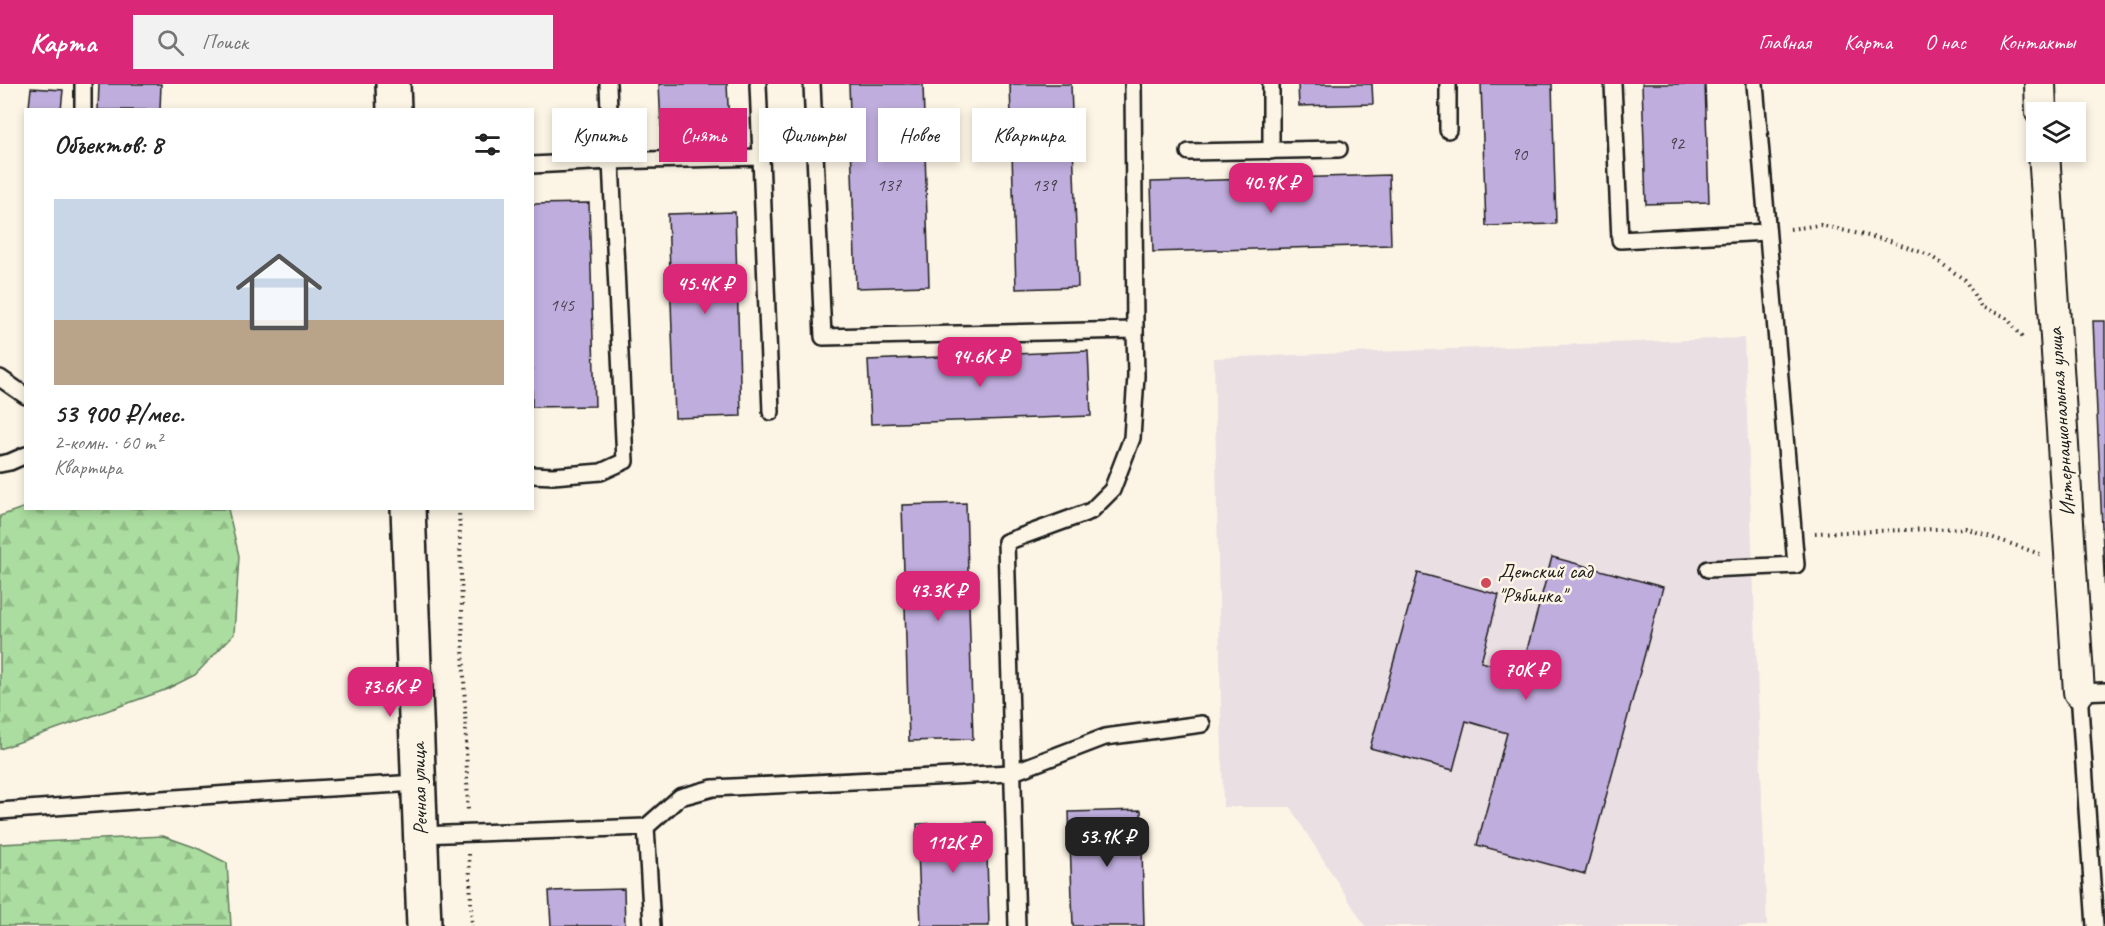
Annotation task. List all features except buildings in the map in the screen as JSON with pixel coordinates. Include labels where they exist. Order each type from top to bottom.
[{"type":"street","points":[[393,84],[394,108]]},
{"type":"street","points":[[2040,84],[2041,102]]},
{"type":"street","name":"Интернациональная улица","points":[[2045,162],[2071,565],[2092,692]]},
{"type":"street","name":"Речная улица","points":[[408,510],[424,926]]},
{"type":"lane","points":[[83,84],[83,108]]},
{"type":"lane","points":[[608,84],[609,108]]},
{"type":"lane","points":[[758,84],[759,108]]},
{"type":"lane","points":[[812,84],[823,337],[1135,330]]},
{"type":"lane","points":[[1017,926],[1006,542],[1091,511],[1112,490],[1132,438],[1136,376],[1133,84]]},
{"type":"lane","points":[[1271,84],[1271,151]]},
{"type":"lane","points":[[1448,84],[1448,130]]},
{"type":"lane","points":[[1613,84],[1620,240],[1767,232]]},
{"type":"lane","points":[[1708,569],[1796,565],[1755,84]]},
{"type":"lane","points":[[1190,152],[1339,149]]},
{"type":"lane","points":[[647,160],[759,157]]},
{"type":"lane","points":[[534,165],[591,162]]},
{"type":"lane","points":[[534,475],[602,472],[625,461],[611,162]]},
{"type":"lane","points":[[761,162],[771,412]]},
{"type":"lane","points":[[0,378],[24,395]]},
{"type":"lane","points":[[0,464],[24,456]]},
{"type":"lane","points":[[2092,692],[2095,926]]},
{"type":"lane","points":[[420,835],[646,827],[680,797],[712,788],[1011,773],[1105,737],[1203,724]]},
{"type":"lane","points":[[0,811],[418,783]]},
{"type":"lane","points":[[646,827],[652,926]]},
{"type":"path","points":[[1767,232],[1815,225],[1890,241],[1929,255],[1965,280],[1981,307],[2006,317],[2026,342]]},
{"type":"path","points":[[459,510],[472,926]]},
{"type":"path","points":[[1793,533],[1965,528],[2071,565]]},
{"type":"shaded area","name":"Детский сад \"Рябинка\"","points":[[1744,338],[1767,926],[1365,926],[1290,807],[1223,807],[1214,358]]},
{"type":"green space","points":[[24,507],[24,510],[228,510],[239,556],[234,634],[195,675],[165,690],[0,749],[0,516]]},
{"type":"green space","points":[[163,836],[197,848],[227,863],[231,926],[0,926],[0,844]]},
{"type":"place","name":"Детский сад \"Рябинка\"","points":[[1486,583]]}]
